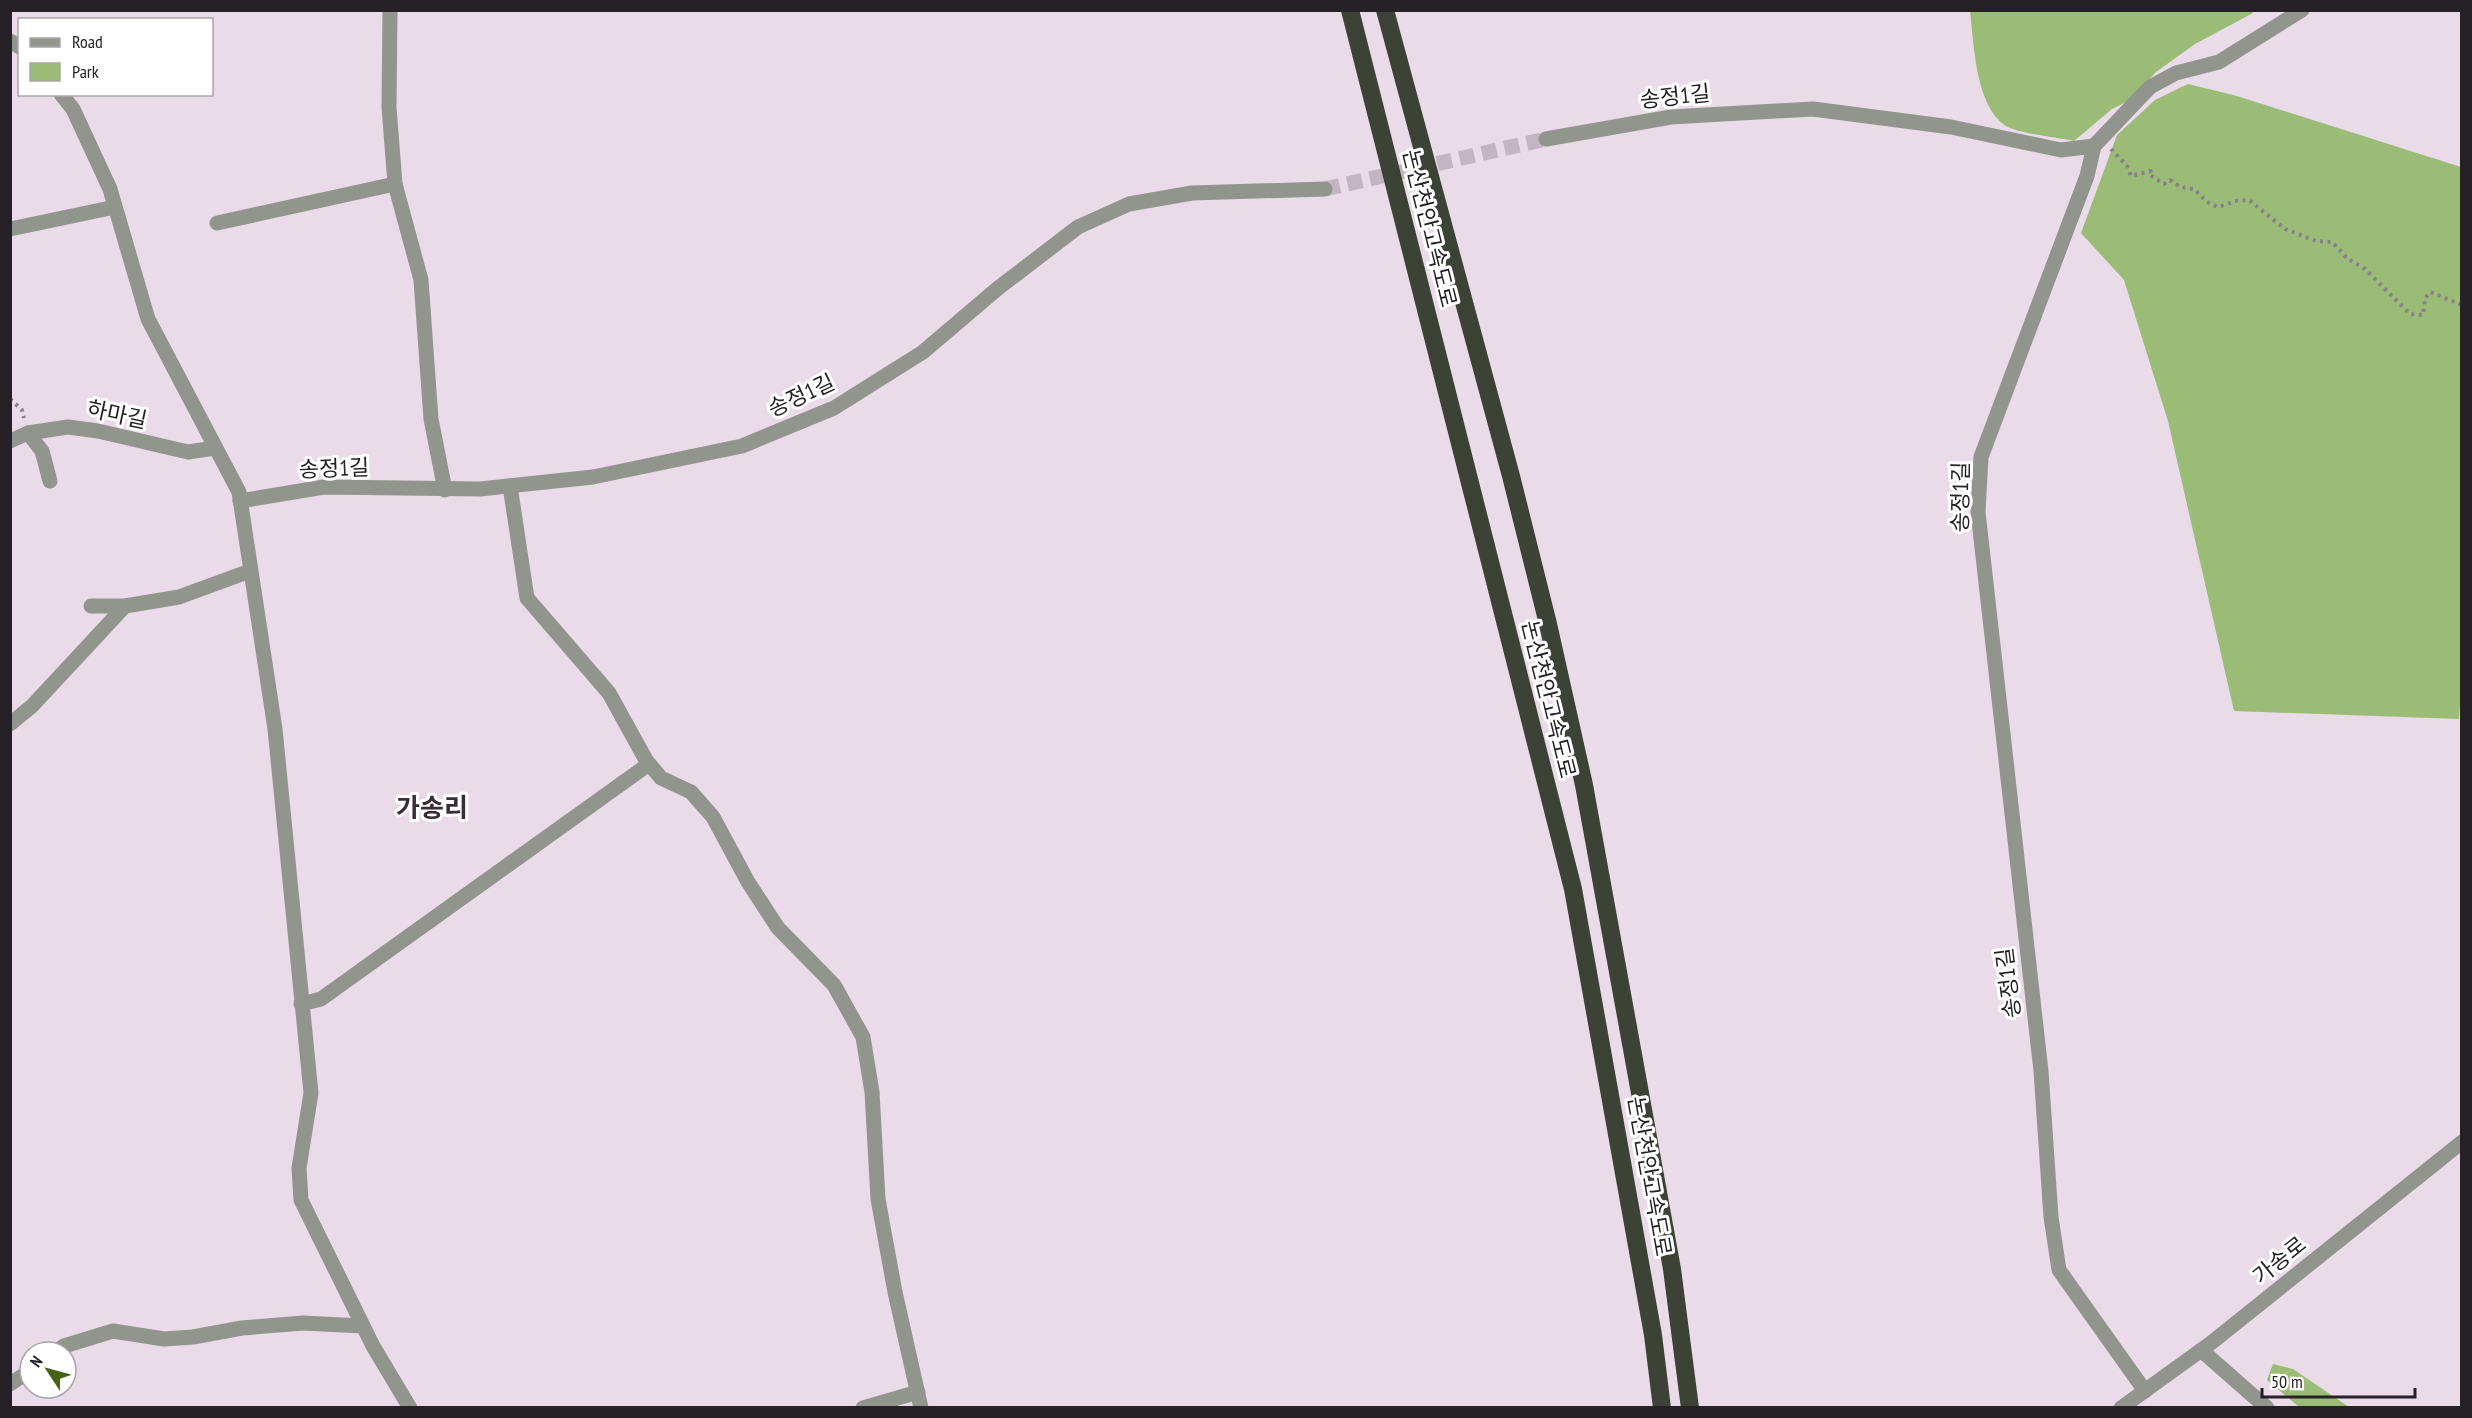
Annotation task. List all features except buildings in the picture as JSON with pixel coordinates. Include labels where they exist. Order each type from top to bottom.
[{"type":"highway","name":"논산천안고속도로","points":[[1350,10],[1573,889],[1652,1323],[1662,1407]]},
{"type":"highway","name":"논산천안고속도로","points":[[1385,10],[1511,476],[1548,624],[1584,785],[1672,1269],[1690,1407]]},
{"type":"street","points":[[390,10],[389,107],[395,184],[421,280],[431,419],[445,490]]},
{"type":"street","points":[[2096,144],[2150,87],[2176,73],[2219,62],[2302,10]]},
{"type":"street","points":[[63,96],[73,109],[110,189],[148,319],[239,492],[275,729],[311,1092],[299,1168],[301,1200],[363,1326],[410,1407]]},
{"type":"street","name":"송정1길","points":[[1546,139],[1671,117],[1813,108],[1951,127],[2061,150],[2096,144],[2087,176],[1981,457],[1978,512],[2041,1071],[2051,1217],[2059,1270],[2145,1391]]},
{"type":"street","points":[[217,223],[395,184]]},
{"type":"street","name":"송정1길","points":[[240,501],[324,487],[445,490],[593,477],[742,446],[834,408],[923,352],[997,289],[1078,227],[1129,204],[1192,193],[1325,189]]},
{"type":"street","points":[[10,228],[115,207]]},
{"type":"street","name":"하마길","points":[[10,441],[28,433],[68,427],[98,430],[188,452],[215,448]]},
{"type":"street","points":[[28,433],[42,451],[50,481]]},
{"type":"street","points":[[510,486],[527,598],[609,693],[650,764],[661,778],[691,792],[713,817],[748,882],[778,928],[834,985],[863,1037],[872,1092],[878,1199],[895,1292],[919,1400],[863,1407]]},
{"type":"street","points":[[91,606],[126,606],[179,597],[250,571]]},
{"type":"street","points":[[10,724],[32,706],[126,606]]},
{"type":"street","points":[[301,1004],[321,999],[650,764]]},
{"type":"street","name":"가송로","points":[[2121,1407],[2201,1350],[2462,1142]]},
{"type":"street","points":[[78,1342],[113,1331],[164,1339],[193,1337],[242,1328],[303,1323],[363,1326]]},
{"type":"street","points":[[2201,1350],[2267,1407]]},
{"type":"path","points":[[2096,144],[2106,145],[2127,166],[2131,176],[2151,171],[2150,175],[2164,184],[2170,180],[2180,187],[2194,189],[2207,202],[2218,207],[2236,201],[2249,200],[2285,229],[2316,242],[2332,242],[2348,259],[2365,269],[2410,314],[2423,315],[2425,298],[2430,292],[2462,305]]},
{"type":"green space","points":[[2250,10],[2253,13],[2195,44],[2156,72],[2130,100],[2112,109],[2074,141],[2012,129],[1996,117],[1982,90],[1975,57],[1970,11]]},
{"type":"green space","points":[[2188,84],[2237,96],[2461,167],[2462,672],[2459,719],[2234,711],[2168,421],[2124,280],[2081,233],[2117,135],[2155,100]]},
{"type":"green space","points":[[2273,1364],[2293,1369],[2349,1407],[2299,1407],[2267,1380]]},
{"type":"tunnel","points":[[1325,189],[1546,139]]},
{"type":"district","name":"가송리","points":[[432,808]]}]
